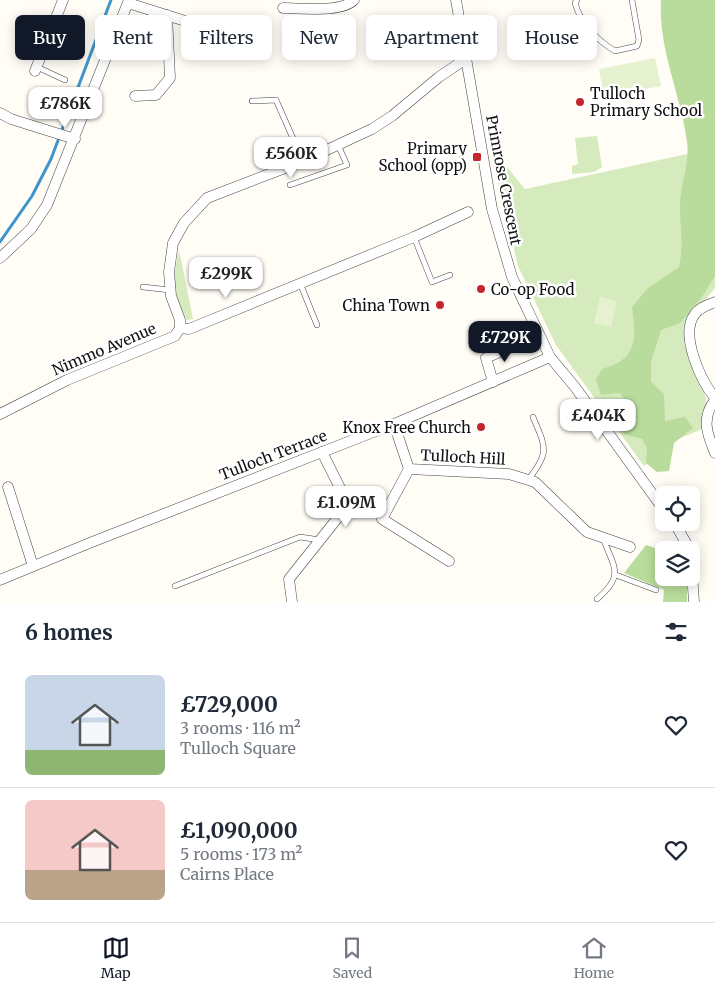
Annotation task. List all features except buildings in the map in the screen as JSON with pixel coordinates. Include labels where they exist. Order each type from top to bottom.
[{"type":"street","points":[[36,69],[63,0]]},
{"type":"street","points":[[283,8],[320,9],[348,6],[354,0]]},
{"type":"street","name":"Primrose Crescent","points":[[456,0],[459,15]]},
{"type":"street","points":[[0,258],[31,229],[47,205],[71,138],[129,1],[167,15]]},
{"type":"street","points":[[135,96],[156,95],[170,78],[169,60]]},
{"type":"street","points":[[180,328],[180,320],[171,290],[169,272],[173,244],[184,223],[207,198],[303,161],[338,145],[392,116],[439,77],[463,60]]},
{"type":"street","name":"Primrose Crescent","points":[[466,60],[492,209],[504,254],[531,320],[550,358],[576,387],[655,497]]},
{"type":"street","points":[[1,116],[71,138]]},
{"type":"street","name":"Nimmo Avenue","points":[[0,414],[67,380],[175,336],[180,328],[189,329],[414,237],[468,212]]},
{"type":"street","points":[[715,302],[699,309],[694,314],[690,337],[691,348],[699,374],[715,399],[709,408],[706,422],[706,430],[715,453]]},
{"type":"street","points":[[493,382],[486,358],[516,345]]},
{"type":"street","name":"Tulloch Terrace","points":[[0,580],[394,424],[550,358]]},
{"type":"street","name":"Tulloch Hill","points":[[394,424],[409,469],[509,474],[535,482],[587,532],[630,547]]},
{"type":"street","points":[[292,602],[289,579],[340,515],[341,490],[322,452]]},
{"type":"street","points":[[409,469],[382,519],[449,561]]},
{"type":"street","points":[[8,487],[33,566]]},
{"type":"street","points":[[693,586],[694,602]]},
{"type":"lane","points":[[577,0],[575,3],[578,11],[597,40],[615,51],[637,46],[639,40],[632,0]]},
{"type":"lane","points":[[36,69],[66,80]]},
{"type":"lane","points":[[252,101],[276,100],[303,161]]},
{"type":"lane","points":[[290,185],[346,165],[338,145]]},
{"type":"lane","points":[[414,237],[432,282],[450,275]]},
{"type":"lane","points":[[300,282],[317,325]]},
{"type":"lane","points":[[143,287],[171,290]]},
{"type":"lane","points":[[528,480],[541,463],[545,451],[533,417]]},
{"type":"lane","points":[[175,586],[300,537],[320,540]]},
{"type":"lane","points":[[597,599],[614,581],[616,575],[603,538]]},
{"type":"lane","points":[[616,575],[656,590]]},
{"type":"green space","points":[[661,0],[715,0],[715,276],[702,297],[680,323],[661,330],[651,362],[651,382],[664,394],[665,421],[685,417],[693,428],[674,443],[669,471],[657,472],[646,463],[647,448],[642,439],[626,435],[620,429],[628,405],[620,393],[601,395],[596,380],[602,369],[622,360],[632,347],[634,329],[632,307],[648,288],[679,267],[682,243],[680,198],[688,150],[680,106],[666,54],[661,18]]},
{"type":"green space","points":[[655,58],[661,86],[604,97],[599,69]]},
{"type":"green space","points":[[597,136],[602,167],[594,172],[572,174],[572,166],[578,164],[575,138]]},
{"type":"green space","points":[[489,145],[525,189],[715,148],[715,288],[690,319],[684,343],[706,398],[705,428],[673,441],[644,466],[556,345],[518,266]]},
{"type":"green space","points":[[179,250],[193,319],[187,320],[176,295],[175,277]]},
{"type":"green space","points":[[600,297],[617,301],[611,327],[594,323]]},
{"type":"green space","points":[[646,545],[655,548],[655,586],[687,586],[687,602],[663,602],[664,590],[624,573]]},
{"type":"waterway","points":[[0,242],[32,196],[51,159],[111,0]]},
{"type":"place","name":"Tulloch Primary School","points":[[580,102]]},
{"type":"place","name":"Primary School (opp)","points":[[477,157]]},
{"type":"place","name":"Co-op Food","points":[[481,289]]},
{"type":"place","name":"China Town","points":[[440,305]]},
{"type":"place","name":"Knox Free Church","points":[[481,427]]}]
